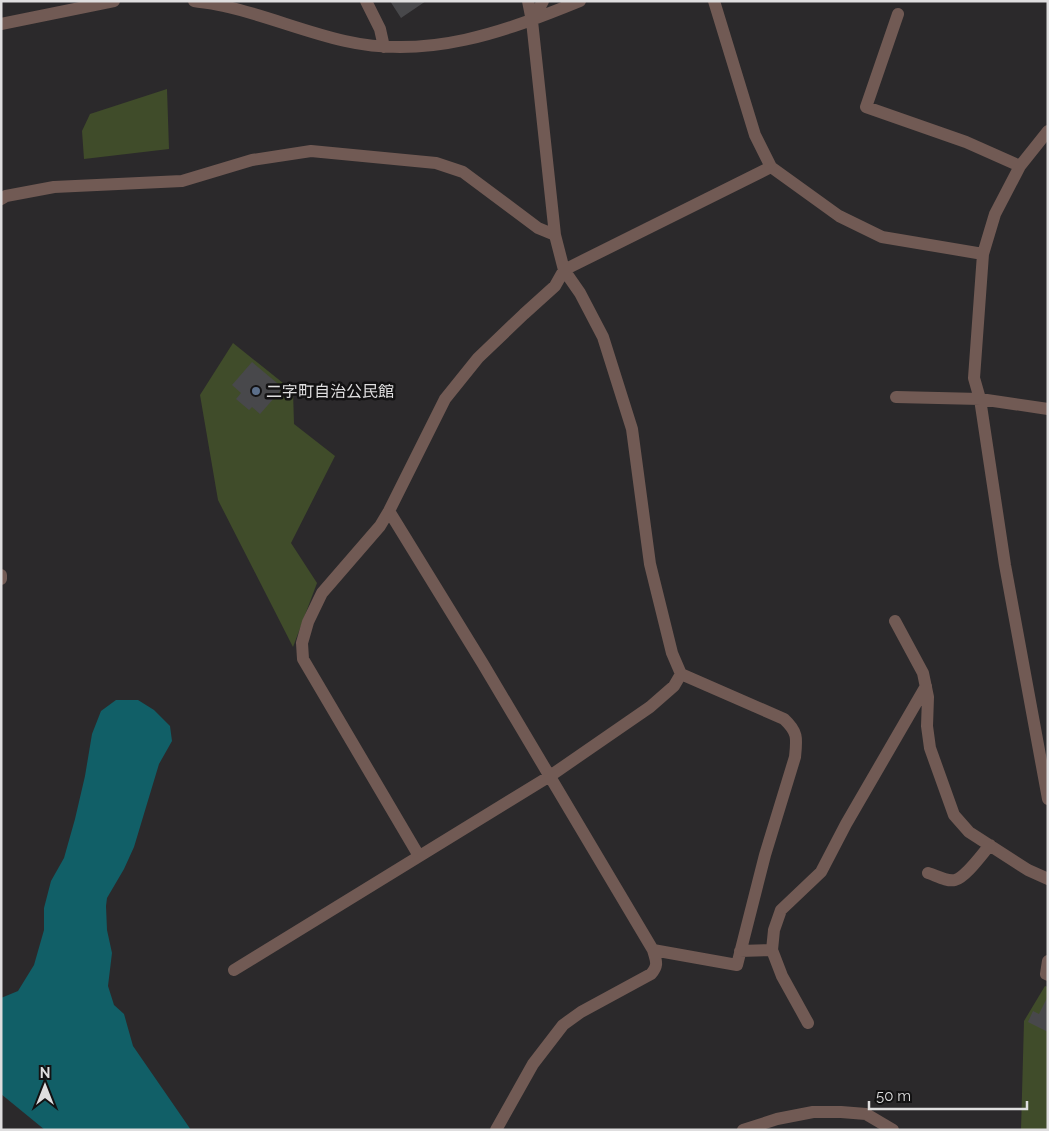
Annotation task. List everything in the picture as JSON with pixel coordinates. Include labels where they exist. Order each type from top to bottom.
[{"type":"street","points":[[1,24],[114,1]]},
{"type":"street","points":[[194,1],[228,7],[345,41],[384,47],[436,46],[478,38],[532,21],[580,1]]},
{"type":"street","points":[[366,1],[380,30],[384,47]]},
{"type":"street","points":[[528,1],[532,21],[555,235],[564,270],[580,293],[603,337],[632,429],[650,564],[672,653],[681,674],[784,719],[793,728],[797,741],[795,757],[765,855],[737,965],[653,950]]},
{"type":"street","points":[[532,21],[543,1]]},
{"type":"street","points":[[714,1],[755,135],[771,167],[839,216],[882,237],[983,254]]},
{"type":"street","points":[[898,14],[866,107],[966,142],[1020,166]]},
{"type":"street","points":[[1048,131],[1020,166],[995,214],[983,254],[974,378],[980,399],[1005,566],[1048,799]]},
{"type":"street","points":[[1,199],[6,196],[54,187],[182,181],[252,160],[311,151],[436,162],[463,172],[538,228],[555,235]]},
{"type":"street","points":[[419,856],[302,659],[302,643],[308,622],[322,593],[380,526],[446,399],[478,358],[555,286],[564,270],[771,167]]},
{"type":"street","points":[[896,397],[980,399],[1048,409]]},
{"type":"street","points":[[389,511],[550,776],[653,950],[657,962],[656,968],[651,974],[580,1012],[563,1025],[533,1064],[496,1130]]},
{"type":"street","points":[[895,621],[923,673],[928,697],[926,726],[930,748],[954,816],[969,832],[1028,870],[1048,879]]},
{"type":"street","points":[[234,970],[550,776],[650,706],[674,686],[681,674]]},
{"type":"street","points":[[808,1023],[782,976],[772,950],[774,930],[781,910],[821,872],[846,824],[926,686]]},
{"type":"street","points":[[928,873],[949,880],[955,880],[962,876],[990,845]]},
{"type":"street","points":[[740,951],[772,950]]},
{"type":"street","points":[[1048,961],[1046,974],[1048,975]]},
{"type":"street","points":[[744,1130],[777,1119],[813,1112],[841,1112],[866,1114],[893,1130]]},
{"type":"green space","points":[[167,89],[169,149],[84,159],[82,131],[90,114]]},
{"type":"green space","points":[[233,343],[293,391],[294,424],[335,456],[291,543],[317,583],[293,647],[218,500],[200,395]]},
{"type":"green space","points":[[1045,986],[1048,987],[1048,1130],[1021,1130],[1024,1021]]},
{"type":"water","points":[[116,700],[138,700],[154,710],[170,726],[172,741],[159,764],[134,847],[107,898],[107,930],[112,953],[108,986],[114,1005],[124,1014],[133,1046],[191,1130],[45,1130],[1,1094],[1,998],[18,991],[34,965],[44,930],[44,908],[51,881],[64,858],[75,819],[92,734],[101,711]]},
{"type":"building","points":[[390,1],[426,1],[401,18]]},
{"type":"building","points":[[252,362],[283,388],[260,414],[252,407],[249,410],[236,399],[241,393],[232,385]]},
{"type":"building","points":[[1048,996],[1048,1032],[1028,1022],[1033,1011],[1039,1014]]},
{"type":"place","name":"二字町自治公民館","points":[[256,391]]}]
